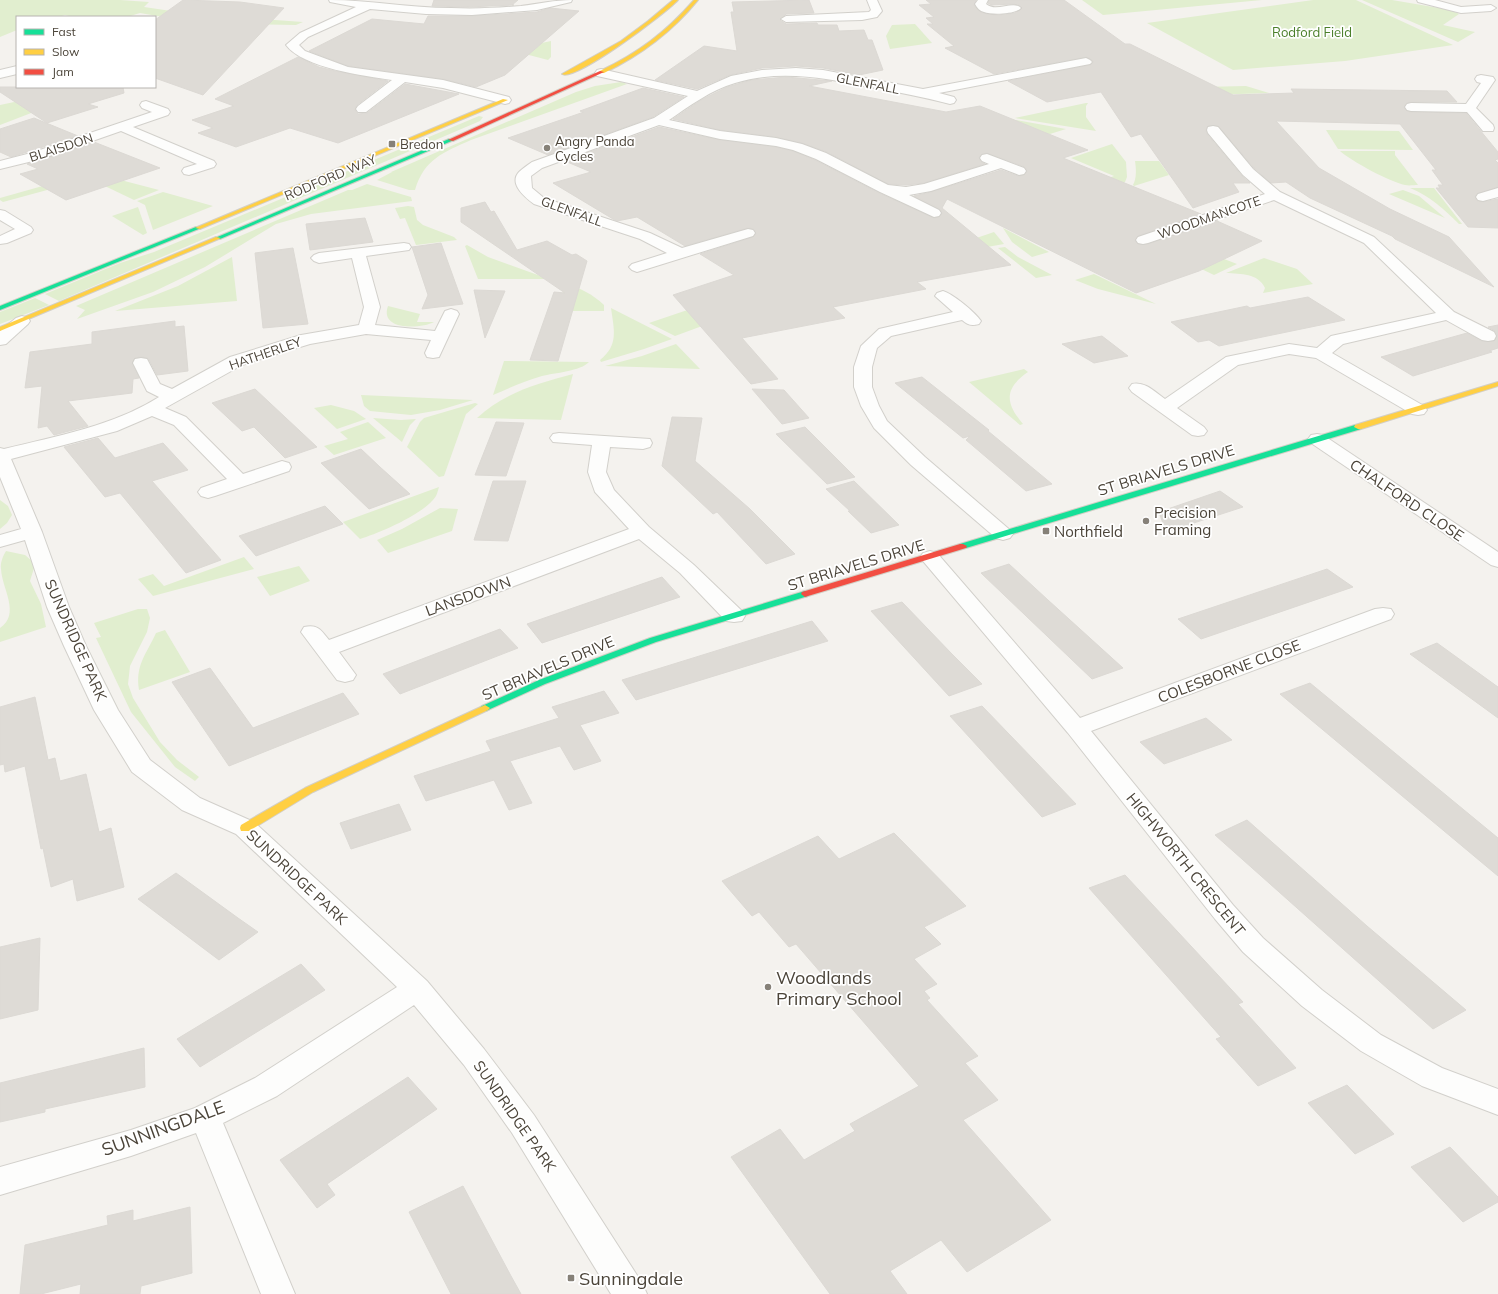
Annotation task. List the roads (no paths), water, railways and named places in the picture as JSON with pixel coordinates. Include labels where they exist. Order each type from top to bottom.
[{"type":"street","points":[[334,0],[367,6],[490,12],[560,3],[567,0]]},
{"type":"street","points":[[556,78],[578,68],[631,36],[660,15],[676,0]]},
{"type":"street","name":"RODFORD WAY","points":[[0,329],[529,106],[601,73],[632,56],[656,40],[681,17],[696,0]]},
{"type":"street","points":[[786,19],[862,17],[873,15],[877,11],[872,0]]},
{"type":"street","points":[[983,0],[980,4],[982,8],[988,11],[1016,8]]},
{"type":"street","points":[[1422,0],[1461,10],[1494,6]]},
{"type":"street","points":[[367,6],[304,35],[292,45],[300,54],[346,70],[403,78],[474,91],[509,98],[529,106]]},
{"type":"street","points":[[495,22],[512,10]]},
{"type":"street","name":"GLENFALL","points":[[922,93],[1086,62]]},
{"type":"street","points":[[578,68],[698,95]]},
{"type":"street","points":[[0,74],[16,70]]},
{"type":"street","name":"GLENFALL","points":[[679,254],[645,236],[539,201],[527,192],[523,183],[524,175],[537,165],[658,121],[698,95],[731,80],[762,74],[796,72],[822,74],[922,93],[950,100]]},
{"type":"street","points":[[362,109],[403,78]]},
{"type":"street","points":[[1470,108],[1489,80]]},
{"type":"street","name":"RODFORD WAY","points":[[0,308],[88,273],[509,98]]},
{"type":"street","name":"BLAISDON","points":[[0,165],[36,156],[164,112],[146,105]]},
{"type":"street","points":[[1411,107],[1470,108],[1493,128],[1498,139]]},
{"type":"street","points":[[658,121],[720,135],[776,142],[797,147],[821,156],[934,213]]},
{"type":"street","points":[[123,127],[209,164],[189,171]]},
{"type":"street","name":"WOODMANCOTE","points":[[1214,130],[1248,172],[1275,195],[1369,240],[1448,315],[1488,336]]},
{"type":"street","points":[[980,155],[1019,171]]},
{"type":"street","points":[[885,189],[906,191],[926,188],[1001,164]]},
{"type":"street","points":[[1483,197],[1498,192]]},
{"type":"street","name":"WOODMANCOTE","points":[[1143,240],[1275,195]]},
{"type":"street","points":[[0,214],[26,230],[2,240]]},
{"type":"street","points":[[637,267],[748,233]]},
{"type":"street","points":[[319,258],[404,247]]},
{"type":"street","points":[[358,253],[372,308],[366,329]]},
{"type":"street","points":[[943,296],[971,319],[885,332],[869,346],[863,367],[863,387],[870,406],[880,424],[918,461],[1003,534]]},
{"type":"street","points":[[433,353],[450,314]]},
{"type":"street","points":[[1321,354],[1337,340],[1448,315]]},
{"type":"street","points":[[0,340],[22,321]]},
{"type":"street","name":"HATHERLEY","points":[[0,455],[111,427],[152,409],[172,396],[236,361],[306,339],[366,329],[441,336]]},
{"type":"street","points":[[1166,407],[1232,361],[1289,348],[1321,354],[1418,410]]},
{"type":"street","points":[[140,364],[153,387],[172,396]]},
{"type":"street","name":"ST BRIAVELS DRIVE","points":[[245,828],[309,790],[542,682],[653,640],[1317,439],[1418,410],[1498,384]]},
{"type":"street","points":[[1138,388],[1198,431]]},
{"type":"street","points":[[152,409],[180,421],[240,481]]},
{"type":"street","points":[[559,438],[643,443]]},
{"type":"street","name":"CHALFORD CLOSE","points":[[1317,439],[1498,561]]},
{"type":"street","points":[[602,440],[597,472],[605,492],[642,531],[687,569],[734,616]]},
{"type":"street","name":"SUNDRIDGE PARK","points":[[0,455],[32,532],[58,607],[75,646],[106,710],[141,766],[190,804],[245,828],[417,989],[474,1057],[523,1124],[630,1294]]},
{"type":"street","points":[[208,492],[282,467]]},
{"type":"street","name":"LANSDOWN","points":[[346,675],[318,640],[642,531]]},
{"type":"street","points":[[0,541],[32,532]]},
{"type":"street","name":"HIGHWORTH CRESCENT","points":[[930,557],[1076,728],[1248,939],[1312,998],[1371,1043],[1432,1077],[1498,1102]]},
{"type":"street","name":"COLESBORNE CLOSE","points":[[1076,728],[1383,614]]},
{"type":"street","name":"SUNNINGDALE","points":[[0,1180],[131,1143],[205,1117],[266,1087],[417,989]]},
{"type":"street","points":[[205,1117],[278,1294]]},
{"type":"place","name":"Bredon","points":[[392,144]]},
{"type":"place","name":"Angry Panda Cycles","points":[[547,148]]},
{"type":"place","name":"Precision Framing","points":[[1146,521]]},
{"type":"place","name":"Northfield","points":[[1046,531]]},
{"type":"place","name":"Woodlands Primary School","points":[[768,987]]},
{"type":"place","name":"Sunningdale","points":[[571,1278]]},
{"type":"park label","name":"Rodford Field","points":[[1312,32]]}]
